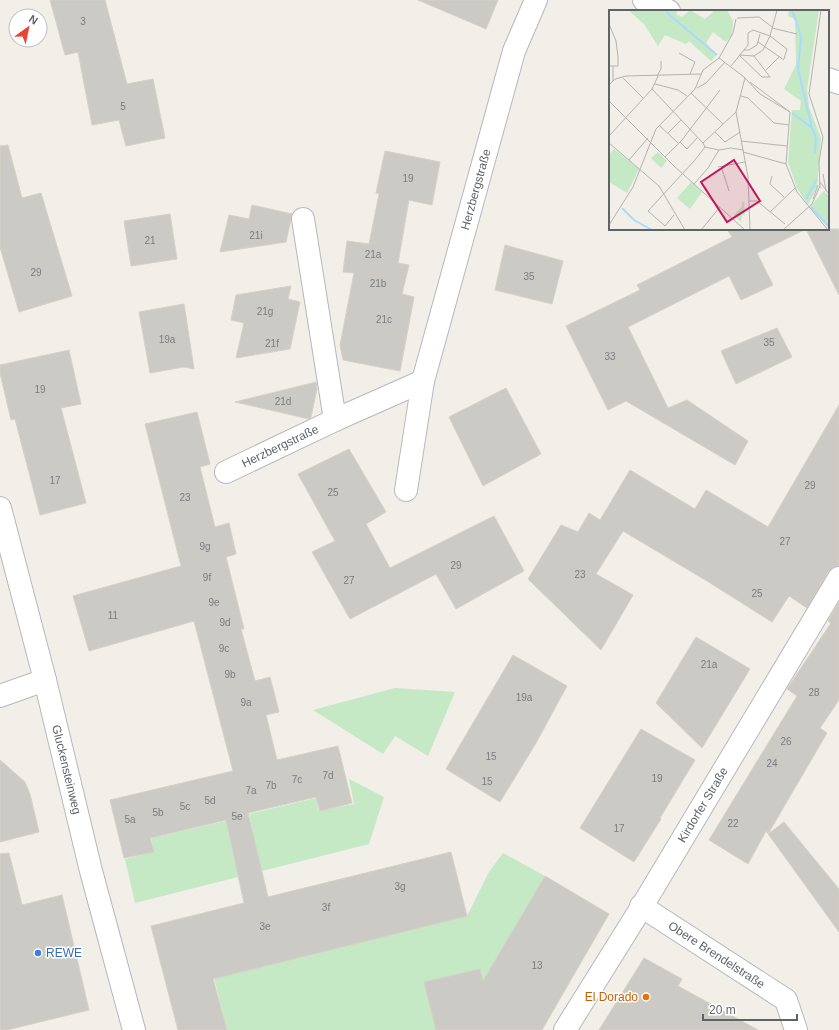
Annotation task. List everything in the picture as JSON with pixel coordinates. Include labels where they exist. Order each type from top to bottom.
[{"type":"street","name":"Herzbergstraße","points":[[406,490],[423,381],[514,51],[536,0]]},
{"type":"street","points":[[644,0],[667,10]]},
{"type":"street","points":[[829,79],[839,83]]},
{"type":"street","points":[[303,219],[335,420]]},
{"type":"street","name":"Herzbergstraße","points":[[226,472],[335,420],[423,381]]},
{"type":"street","name":"Gluckensteinweg","points":[[0,508],[45,680],[91,871],[134,1030]]},
{"type":"street","name":"Kirdorfer Straße","points":[[565,1030],[839,578]]},
{"type":"street","points":[[0,696],[45,680]]},
{"type":"street","name":"Obere Brendelstraße","points":[[641,906],[786,1000],[796,1030]]},
{"type":"green space","points":[[395,688],[455,692],[428,756],[395,736],[383,754],[313,710]]},
{"type":"green space","points":[[349,779],[384,797],[369,844],[135,903],[125,859],[154,852],[151,838],[226,821],[234,859],[257,853],[249,814],[316,798],[319,811],[354,804]]},
{"type":"green space","points":[[503,853],[545,876],[455,1030],[227,1030],[212,970],[236,973],[467,916],[489,872]]},
{"type":"building","points":[[50,0],[105,0],[127,84],[153,79],[165,138],[126,146],[119,120],[92,125],[78,52],[65,55]]},
{"type":"building","points":[[418,0],[498,0],[486,29]]},
{"type":"building","points":[[8,145],[22,198],[41,193],[72,296],[19,312],[0,247],[0,146]]},
{"type":"building","points":[[385,151],[440,162],[432,205],[409,200],[398,263],[409,265],[402,294],[414,297],[400,371],[343,360],[340,345],[354,273],[343,272],[347,241],[369,244],[379,194],[376,193]]},
{"type":"building","points":[[252,205],[292,214],[286,242],[220,252],[229,215],[249,219]]},
{"type":"building","points":[[170,214],[177,259],[131,266],[124,221]]},
{"type":"building","points":[[839,229],[839,295],[806,230]]},
{"type":"building","points":[[728,230],[804,230],[757,253],[773,285],[741,300],[729,276],[628,327],[668,408],[687,400],[748,441],[735,465],[626,401],[608,410],[566,326],[640,290],[637,285],[732,237]]},
{"type":"building","points":[[505,245],[563,261],[552,304],[495,290]]},
{"type":"building","points":[[291,286],[288,299],[300,302],[290,349],[236,358],[244,323],[231,320],[236,295]]},
{"type":"building","points":[[184,304],[194,369],[184,367],[150,373],[139,312]]},
{"type":"building","points":[[777,328],[792,357],[736,384],[721,351]]},
{"type":"building","points":[[69,350],[81,404],[61,408],[86,503],[40,515],[15,419],[11,420],[0,373],[0,365]]},
{"type":"building","points":[[316,382],[317,389],[311,417],[309,419],[235,402]]},
{"type":"building","points":[[506,388],[541,454],[483,486],[449,417]]},
{"type":"building","points":[[839,405],[839,566],[833,567],[828,572],[807,608],[789,596],[772,622],[623,531],[596,574],[633,595],[601,650],[528,579],[561,525],[578,532],[589,513],[600,520],[630,470],[695,509],[706,490],[768,527]]},
{"type":"building","points":[[197,412],[210,464],[200,467],[215,527],[229,523],[236,554],[226,557],[244,629],[241,629],[255,681],[270,677],[279,712],[266,715],[277,760],[338,746],[352,803],[320,811],[316,797],[248,813],[268,897],[451,852],[467,916],[213,979],[227,1030],[178,1030],[151,926],[244,903],[226,820],[150,838],[154,852],[124,858],[110,800],[233,771],[194,621],[89,651],[73,596],[181,566],[145,424]]},
{"type":"building","points":[[349,449],[386,512],[366,524],[390,568],[494,516],[524,571],[456,609],[436,574],[350,619],[312,552],[335,541],[298,474]]},
{"type":"building","points":[[839,602],[839,700],[820,728],[827,733],[768,834],[766,831],[748,864],[709,840],[797,696],[787,689],[831,623],[828,621]]},
{"type":"building","points":[[696,637],[750,669],[702,748],[656,703]]},
{"type":"building","points":[[513,655],[567,686],[536,743],[500,802],[446,769]]},
{"type":"building","points":[[641,729],[695,760],[634,862],[580,828]]},
{"type":"building","points":[[0,760],[25,782],[30,794],[39,832],[0,842]]},
{"type":"building","points":[[784,822],[839,889],[839,932],[768,834]]},
{"type":"building","name":"REWE","points":[[9,853],[22,905],[62,895],[89,1010],[7,1030],[0,1030],[0,854]]},
{"type":"building","points":[[545,876],[609,914],[542,1030],[436,1030],[424,982],[480,969],[483,981]]},
{"type":"building","points":[[644,958],[682,979],[678,986],[758,1030],[599,1030]]},
{"type":"place","name":"REWE","points":[[38,953]]},
{"type":"place","name":"El Dorado","points":[[646,997]]}]
